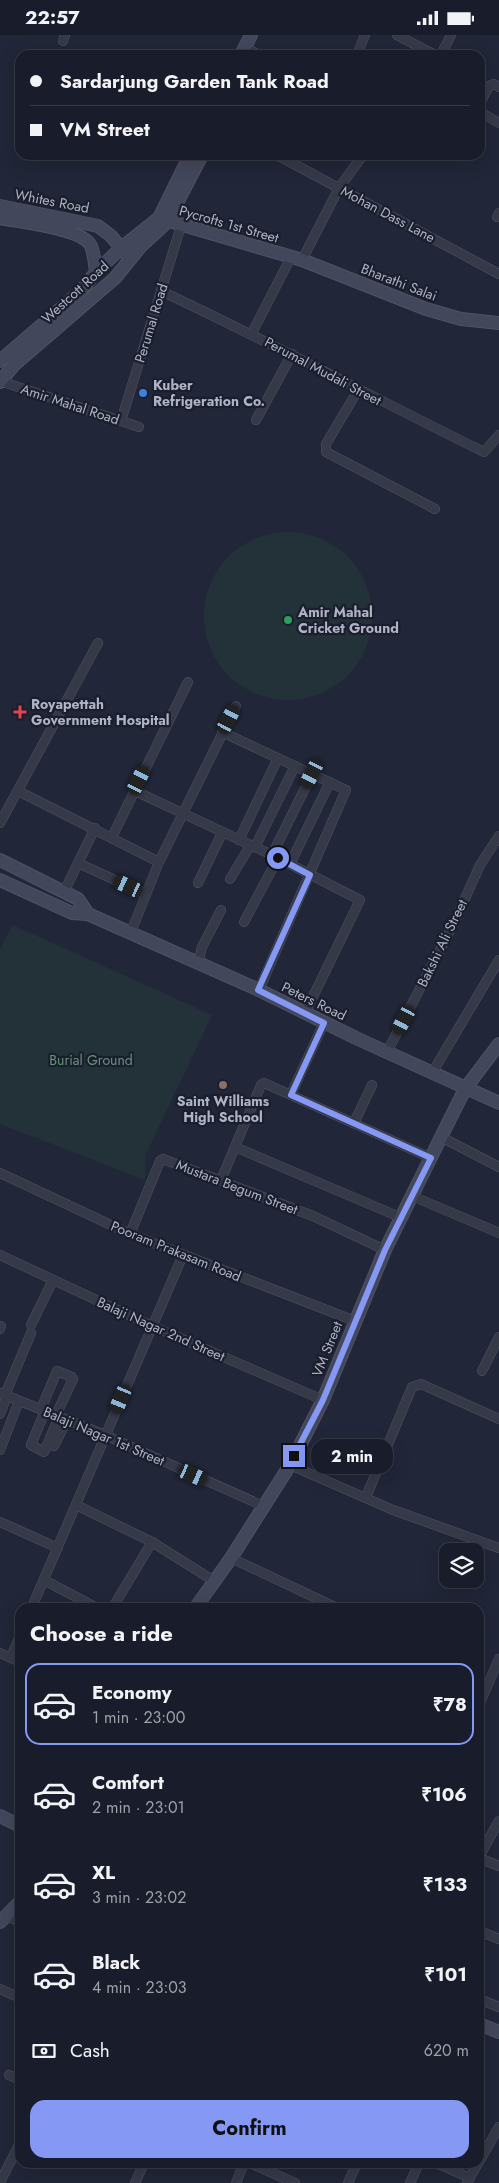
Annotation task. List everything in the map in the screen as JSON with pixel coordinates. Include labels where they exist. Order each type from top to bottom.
[{"type":"main road","points":[[250,50],[251,35]]},
{"type":"main road","points":[[252,50],[259,35]]},
{"type":"main road","points":[[163,220],[188,160]]},
{"type":"main road","points":[[163,220],[199,160]]},
{"type":"main road","name":"Whites Road","points":[[0,206],[98,226],[111,236],[121,248]]},
{"type":"main road","name":"Whites Road","points":[[0,218],[59,229],[85,239],[91,245],[96,272]]},
{"type":"main road","name":"Pycrofts 1st Street","points":[[163,220],[296,259]]},
{"type":"main road","name":"Westcott Road","points":[[0,361],[81,291],[96,272],[121,248],[163,220]]},
{"type":"main road","name":"Westcott Road","points":[[0,382],[14,365],[115,277],[163,220]]},
{"type":"main road","points":[[121,248],[131,259]]},
{"type":"main road","name":"Bharathi Salai","points":[[296,259],[426,309],[461,319],[499,323]]},
{"type":"main road","name":"Peters Road","points":[[0,860],[61,896],[78,899],[88,914]]},
{"type":"main road","points":[[0,871],[61,896]]},
{"type":"main road","name":"Peters Road","points":[[0,880],[72,913],[88,914],[198,963],[465,1089],[499,1103]]},
{"type":"main road","name":"VM Street","points":[[199,1603],[231,1558],[290,1465],[323,1400],[385,1250],[441,1137],[465,1089],[499,1044]]},
{"type":"main road","points":[[0,1816],[15,1824]]},
{"type":"main road","points":[[3,1919],[15,1907]]},
{"type":"main road","points":[[484,2026],[499,2032]]},
{"type":"street","points":[[359,50],[365,35]]},
{"type":"street","points":[[397,35],[426,50]]},
{"type":"street","points":[[444,50],[451,35]]},
{"type":"street","points":[[485,94],[489,86],[499,87]]},
{"type":"street","points":[[485,115],[499,123]]},
{"type":"street","name":"Mohan Dass Lane","points":[[286,160],[499,274]]},
{"type":"street","points":[[252,333],[339,188],[359,160]]},
{"type":"street","name":"Perumal Road","points":[[121,421],[181,226]]},
{"type":"street","name":"Perumal Mudali Street","points":[[161,291],[252,333],[358,390],[484,452],[499,435]]},
{"type":"street","points":[[256,420],[292,354]]},
{"type":"street","name":"Amir Mahal Road","points":[[0,382],[139,427]]},
{"type":"street","points":[[358,390],[326,444],[326,452],[435,509]]},
{"type":"street","points":[[0,823],[98,643]]},
{"type":"street","points":[[112,837],[188,682]]},
{"type":"street","points":[[130,933],[158,862],[236,706]]},
{"type":"street","points":[[222,732],[346,790],[258,990]]},
{"type":"street","points":[[239,840],[278,758]]},
{"type":"street","points":[[230,879],[252,846],[295,766]]},
{"type":"street","points":[[244,922],[312,774]]},
{"type":"street","points":[[290,865],[330,782]]},
{"type":"street","points":[[18,791],[95,828],[158,862]]},
{"type":"street","points":[[135,791],[360,899],[304,1013]]},
{"type":"street","points":[[61,896],[95,828]]},
{"type":"street","points":[[198,883],[222,833]]},
{"type":"street","name":"Bakshi Ali Street","points":[[387,1052],[454,923],[480,865],[499,836]]},
{"type":"street","points":[[78,863],[145,894]]},
{"type":"street","points":[[198,963],[202,947],[221,910]]},
{"type":"street","points":[[432,1073],[499,960]]},
{"type":"street","points":[[291,1095],[324,1023]]},
{"type":"street","points":[[221,1180],[261,1085],[266,1083],[431,1158]]},
{"type":"street","points":[[354,1123],[372,1085]]},
{"type":"street","points":[[441,1137],[499,1167]]},
{"type":"street","points":[[235,1147],[402,1218]]},
{"type":"street","name":"Mustara Begum Street","points":[[130,1234],[161,1160],[166,1160],[313,1216],[385,1250]]},
{"type":"street","name":"Pooram Prakasam Road","points":[[0,1173],[130,1234],[355,1321]]},
{"type":"street","points":[[412,1196],[499,1233]]},
{"type":"street","name":"Balaji Nagar 2nd Street","points":[[0,1255],[152,1326],[323,1400]]},
{"type":"street","points":[[34,1603],[182,1255]]},
{"type":"street","points":[[0,1414],[4,1395],[53,1280]]},
{"type":"street","points":[[482,1371],[499,1337]]},
{"type":"street","points":[[52,1369],[31,1445],[44,1452],[61,1417]]},
{"type":"street","points":[[41,1409],[57,1371],[72,1377],[50,1453]]},
{"type":"street","points":[[366,1497],[412,1387],[421,1384],[499,1419]]},
{"type":"street","name":"Balaji Nagar 1st Street","points":[[4,1395],[105,1435],[263,1506]]},
{"type":"street","points":[[0,1450],[19,1401]]},
{"type":"street","points":[[290,1465],[393,1510],[499,1547]]},
{"type":"street","points":[[76,1505],[152,1542],[214,1581]]},
{"type":"street","points":[[0,1522],[58,1547]]},
{"type":"street","points":[[115,1603],[152,1542]]},
{"type":"street","points":[[231,1558],[327,1603]]},
{"type":"street","points":[[44,1580],[87,1603]]},
{"type":"street","points":[[11,1657],[15,1648]]},
{"type":"street","points":[[0,1653],[15,1659]]},
{"type":"street","points":[[484,1694],[499,1659]]},
{"type":"street","points":[[484,1849],[499,1821]]},
{"type":"street","points":[[484,1860],[499,1866]]},
{"type":"street","points":[[484,1933],[499,1939]]},
{"type":"street","points":[[0,1989],[15,1996]]},
{"type":"street","points":[[484,2001],[499,2007]]},
{"type":"street","points":[[9,2075],[15,2078]]},
{"type":"street","points":[[484,2151],[499,2127]]},
{"type":"street","points":[[0,2182],[15,2153]]},
{"type":"street","points":[[135,2183],[142,2168]]},
{"type":"street","points":[[236,2183],[242,2168]]},
{"type":"street","points":[[261,2168],[295,2183]]},
{"type":"street","points":[[348,2183],[355,2168]]},
{"type":"street","points":[[410,2183],[417,2168]]},
{"type":"street","points":[[445,2168],[468,2181],[474,2168]]},
{"type":"green space","name":"Amir Mahal Cricket Ground","points":[[288,532],[312,536],[328,542],[353,563],[362,576],[368,592],[372,616],[368,640],[362,656],[341,681],[328,690],[312,696],[288,700],[264,696],[248,690],[223,669],[214,656],[208,640],[204,616],[208,592],[214,576],[235,551],[248,542],[264,536]]},
{"type":"green space","name":"Burial Ground","points":[[13,925],[212,1015],[146,1154],[145,1180],[0,1124],[0,949]]},
{"type":"place","name":"Kuber Refrigeration Co.","points":[[143,393]]},
{"type":"place","name":"Amir Mahal Cricket Ground","points":[[288,620]]},
{"type":"place","name":"Royapettah Government Hospital","points":[[20,712]]},
{"type":"place","name":"Saint Williams High School","points":[[223,1085]]},
{"type":"route","points":[[278,858],[310,875],[258,990],[324,1023],[291,1095],[431,1158],[385,1250],[323,1400],[294,1456]]}]
